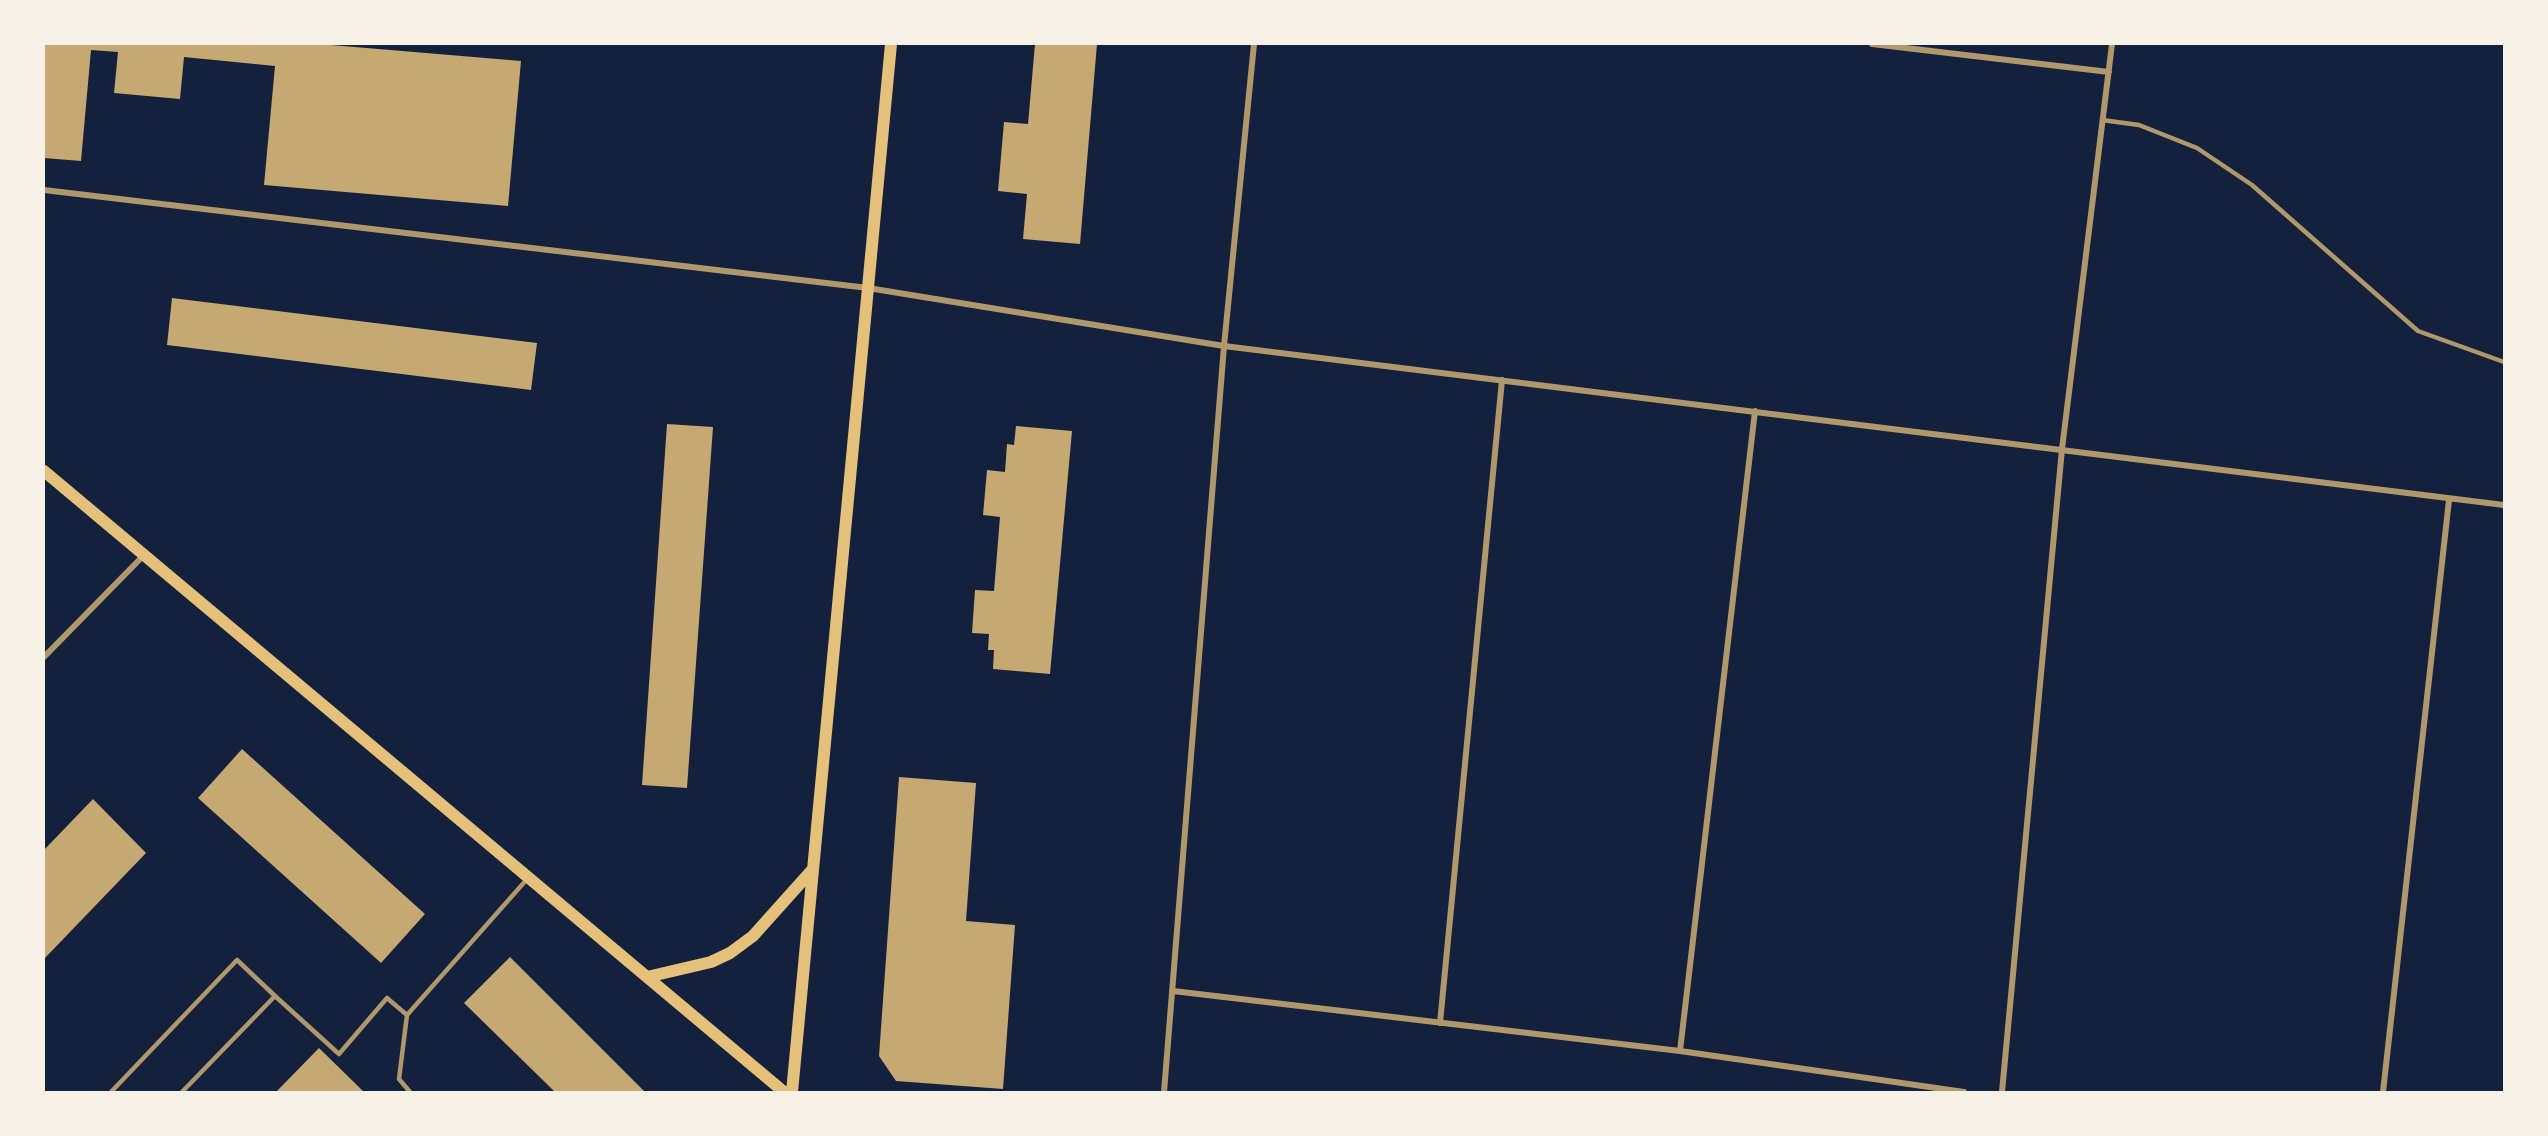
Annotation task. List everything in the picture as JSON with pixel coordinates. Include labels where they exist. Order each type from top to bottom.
[{"type":"main road","points":[[792,1092],[891,44]]},
{"type":"main road","points":[[44,471],[784,1092]]},
{"type":"main road","points":[[647,977],[711,962],[730,953],[753,936],[813,869]]},
{"type":"street","points":[[1164,1092],[1224,346],[1254,44]]},
{"type":"street","points":[[1872,44],[2109,72]]},
{"type":"street","points":[[2002,1092],[2062,448],[2112,44]]},
{"type":"street","points":[[44,190],[868,288],[1224,346],[2062,448],[2449,500],[2505,505]]},
{"type":"street","points":[[1440,1023],[1502,380]]},
{"type":"street","points":[[1680,1051],[1755,411]]},
{"type":"street","points":[[2383,1092],[2449,500]]},
{"type":"street","points":[[44,657],[144,555]]},
{"type":"street","points":[[1173,991],[1680,1051],[1965,1092]]},
{"type":"lane","points":[[2102,120],[2139,124],[2198,148],[2252,185],[2418,332],[2505,362]]},
{"type":"lane","points":[[410,1092],[399,1079],[407,1015],[528,878]]},
{"type":"lane","points":[[111,1092],[237,960],[339,1054],[387,998],[407,1015]]},
{"type":"lane","points":[[183,1092],[275,996]]},
{"type":"building","points":[[44,44],[319,44],[521,61],[508,206],[264,185],[275,66],[184,57],[180,99],[114,93],[118,52],[91,50],[81,161],[44,158]]},
{"type":"building","points":[[1035,44],[1097,44],[1080,244],[1023,239],[1027,194],[998,191],[1004,122],[1028,124]]},
{"type":"building","points":[[172,298],[537,343],[531,390],[167,345]]},
{"type":"building","points":[[667,424],[713,427],[687,788],[642,785]]},
{"type":"building","points":[[1016,426],[1072,431],[1050,674],[993,669],[994,650],[988,650],[989,634],[972,633],[975,590],[994,591],[1000,517],[983,515],[987,470],[1005,472],[1007,444],[1014,445]]},
{"type":"building","points":[[242,749],[425,914],[381,963],[198,798]]},
{"type":"building","points":[[899,777],[976,783],[966,921],[1015,925],[1003,1089],[896,1081],[879,1056]]},
{"type":"building","points":[[93,799],[146,853],[44,959],[44,850]]},
{"type":"building","points":[[510,957],[645,1092],[555,1092],[464,1003]]},
{"type":"building","points":[[319,1048],[364,1092],[276,1092]]}]
